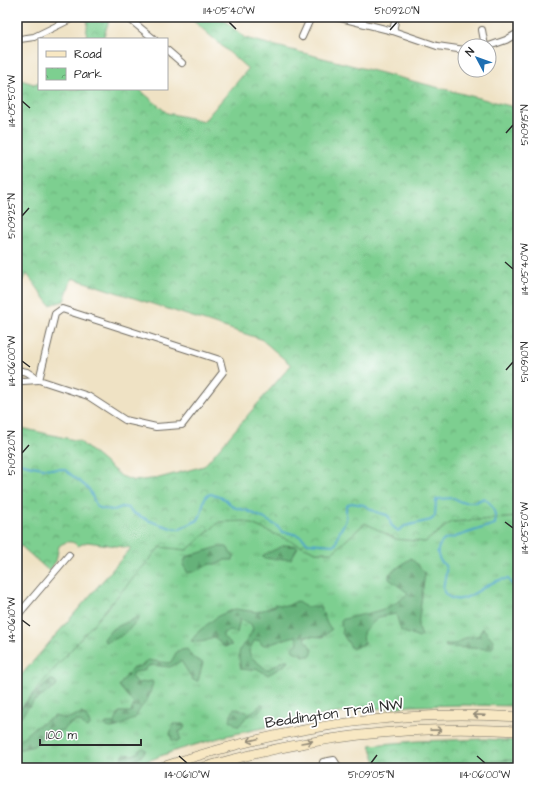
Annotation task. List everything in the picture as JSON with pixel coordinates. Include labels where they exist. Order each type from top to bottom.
[{"type":"main road","name":"Beddington Trail NW","points":[[159,768],[240,743],[335,724],[418,716],[470,715],[518,717]]},
{"type":"main road","name":"Beddington Trail NW","points":[[201,768],[291,745],[379,732],[476,729],[518,731]]},
{"type":"street","points":[[17,37],[20,39],[34,37],[75,17]]},
{"type":"street","points":[[127,17],[153,38]]},
{"type":"street","points":[[302,37],[311,17]]},
{"type":"street","points":[[336,17],[393,31],[437,46],[457,49]]},
{"type":"street","points":[[393,31],[396,17]]},
{"type":"street","points":[[482,30],[484,38]]},
{"type":"street","points":[[497,43],[518,33]]},
{"type":"street","points":[[168,51],[182,63]]},
{"type":"street","points":[[17,370],[27,372],[39,380],[88,396],[125,420],[156,427],[182,425],[223,372],[220,360],[62,309],[55,314],[39,380]]},
{"type":"street","points":[[17,380],[39,380]]},
{"type":"street","points":[[17,616],[69,555]]},
{"type":"street","points":[[322,768],[323,762],[334,760],[339,768]]},
{"type":"green space","points":[[88,17],[110,17],[103,38],[86,38]]},
{"type":"green space","points":[[189,17],[221,17],[245,38],[514,107],[518,103],[518,517],[451,522],[425,542],[396,539],[365,523],[333,552],[316,552],[245,521],[219,522],[187,550],[160,547],[17,712],[17,680],[131,548],[87,542],[78,546],[71,542],[67,542],[59,546],[56,561],[49,571],[21,546],[17,550],[17,427],[79,441],[121,476],[134,481],[159,478],[204,466],[291,365],[261,339],[72,278],[64,301],[50,305],[27,274],[17,289],[17,79],[34,84],[38,82],[38,90],[140,90],[167,113],[204,121],[248,69]]},
{"type":"green space","points":[[518,517],[518,706],[410,706],[353,711],[313,717],[226,736],[174,751],[129,768],[17,768],[17,712],[160,547],[187,550],[219,522],[245,521],[316,552],[333,552],[365,523],[396,539],[425,542],[451,522]]},
{"type":"green space","points":[[285,545],[298,547],[291,559],[263,558],[263,555]]},
{"type":"green space","points":[[218,547],[227,547],[230,553],[234,556],[233,560],[225,560],[218,564],[210,564],[199,570],[188,573],[183,565],[186,557]]},
{"type":"green space","points":[[411,558],[425,573],[418,626],[422,636],[419,638],[401,631],[396,614],[379,617],[363,632],[364,644],[352,649],[342,633],[341,620],[385,608],[394,604],[408,593],[389,579],[389,574]]},
{"type":"green space","points":[[297,601],[308,607],[320,606],[328,626],[332,629],[323,637],[305,636],[306,641],[313,650],[311,656],[305,656],[293,651],[292,648],[298,643],[296,636],[266,645],[262,645],[259,640],[254,641],[249,651],[251,657],[267,670],[285,660],[288,660],[285,665],[268,675],[256,668],[250,670],[241,669],[239,661],[240,650],[253,629],[251,624],[240,619],[237,633],[231,631],[223,633],[223,637],[232,645],[224,647],[217,639],[213,637],[203,642],[191,641],[199,631],[218,616],[235,609],[257,612],[275,606],[274,604],[287,606]]},
{"type":"green space","points":[[138,617],[140,618],[125,633],[116,639],[105,642],[104,639],[112,629]]},
{"type":"green space","points":[[483,628],[493,640],[494,646],[491,649],[446,647],[445,645],[456,644],[465,638],[478,636]]},
{"type":"green space","points":[[187,649],[192,657],[203,663],[198,681],[193,680],[181,661],[170,667],[150,665],[143,671],[134,672],[131,677],[138,683],[152,681],[153,683],[148,698],[135,718],[124,724],[111,728],[105,725],[106,723],[113,723],[119,712],[131,712],[134,704],[119,686],[132,668],[142,666],[147,660],[168,663],[171,662],[177,651]]},
{"type":"green space","points":[[51,680],[55,681],[57,684],[56,687],[34,701],[17,721],[17,713],[35,693]]},
{"type":"green space","points":[[261,704],[264,706],[255,715],[247,716],[239,726],[230,720],[234,708],[251,712]]},
{"type":"green space","points":[[81,713],[87,718],[90,726],[86,728],[81,722],[77,721],[68,725],[64,730],[53,732],[43,737],[34,746],[17,750],[17,743],[32,729],[55,716],[66,719]]},
{"type":"green space","points":[[173,724],[183,724],[185,726],[183,730],[179,731],[180,740],[178,742],[172,740],[170,734]]},
{"type":"green space","points":[[485,739],[518,741],[518,768],[378,768],[370,745],[418,741]]},
{"type":"green space","points":[[143,748],[146,750],[140,757],[127,764],[121,758],[124,754],[133,755]]},
{"type":"green space","points":[[512,760],[513,768],[430,768],[433,765]]},
{"type":"waterway","points":[[17,462],[40,468],[64,469],[89,489],[97,507],[114,510],[122,507],[128,508],[133,513],[150,521],[171,528],[180,529],[198,520],[204,500],[207,495],[211,494],[225,499],[233,507],[248,511],[263,518],[277,526],[282,532],[300,536],[308,543],[333,545],[336,544],[338,535],[346,520],[346,506],[351,503],[364,505],[376,512],[387,515],[391,525],[398,531],[405,526],[431,520],[435,516],[436,500],[438,499],[454,498],[461,502],[476,502],[484,498],[493,509],[495,524],[445,540],[438,549],[438,556],[446,568],[443,589],[444,592],[451,598],[464,598],[493,582],[508,579],[518,591]]}]
